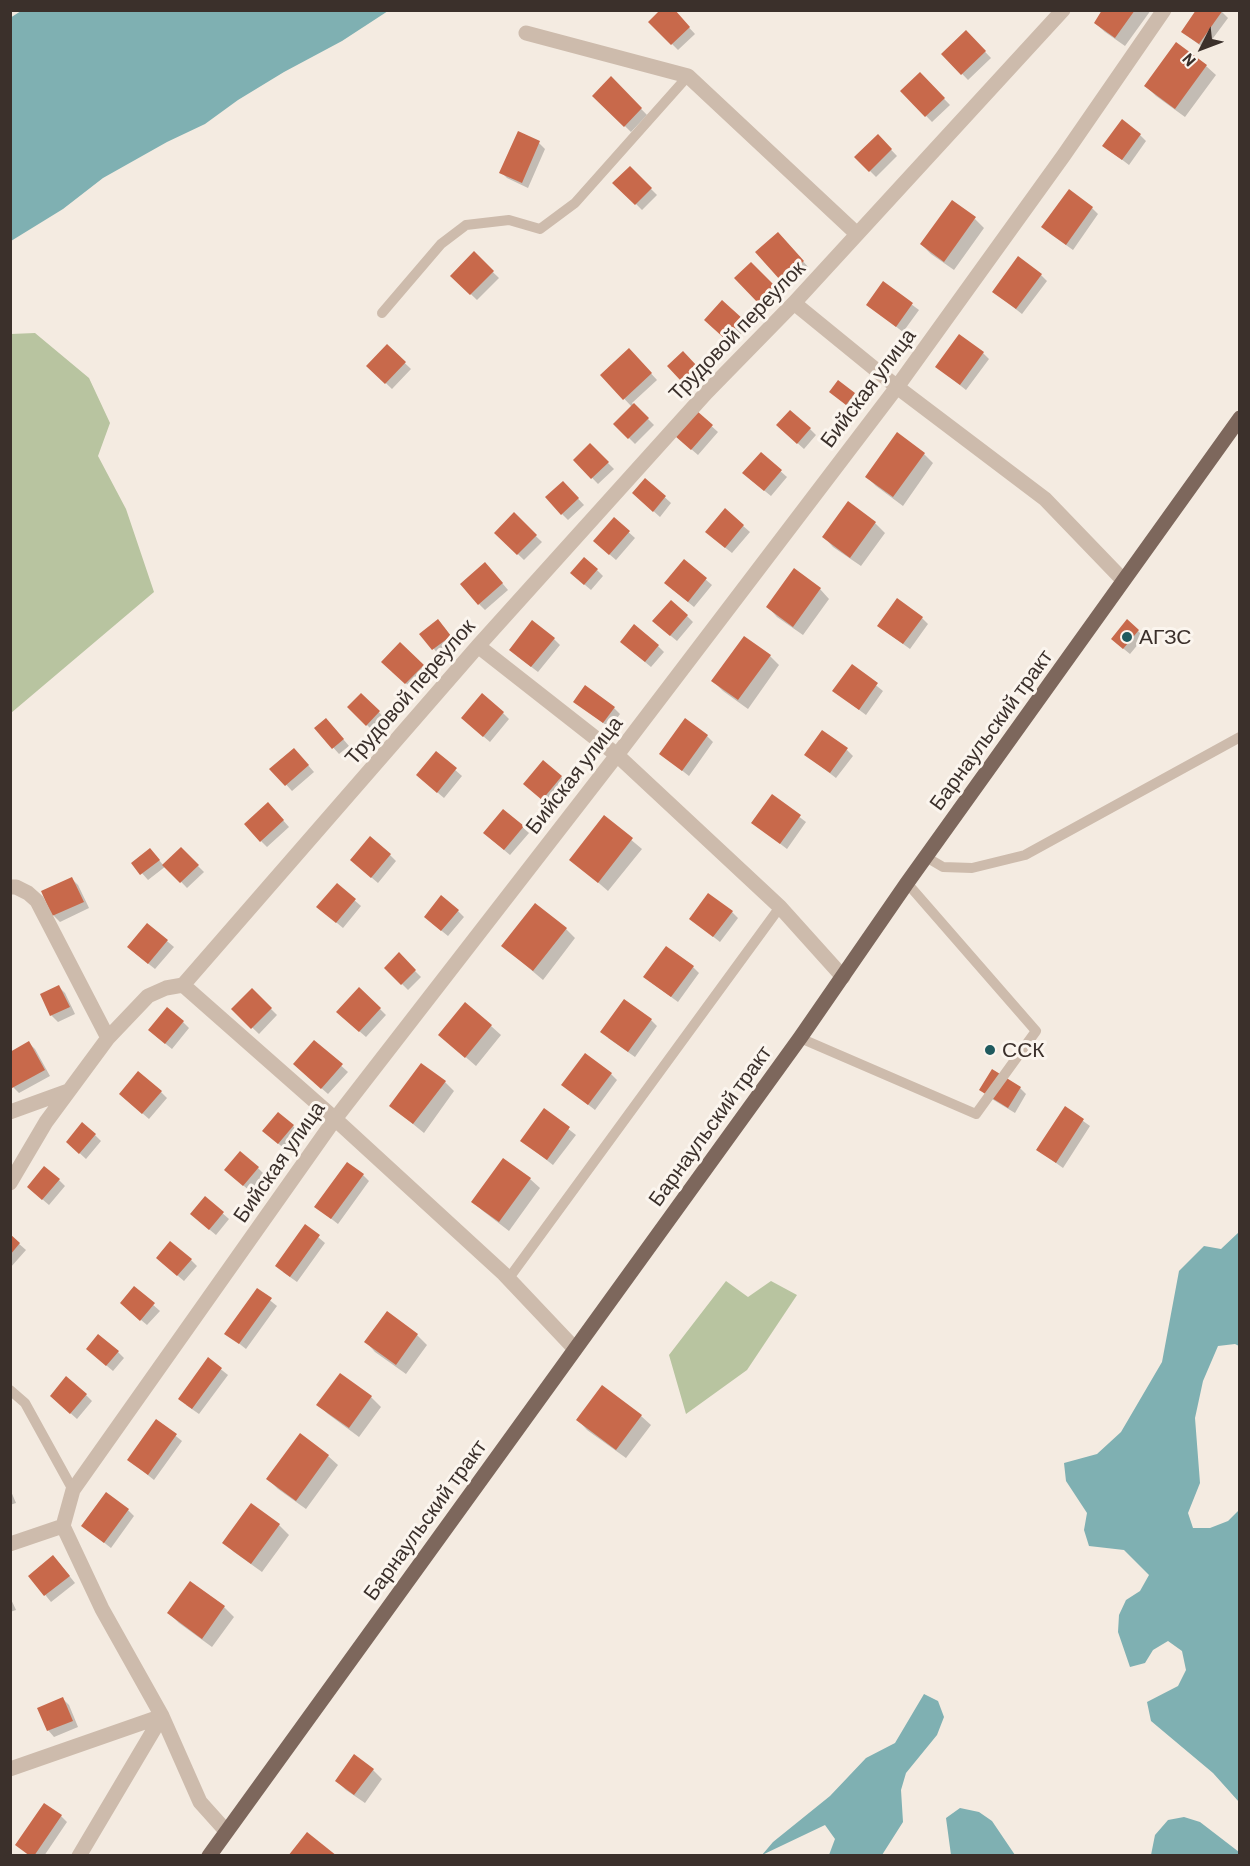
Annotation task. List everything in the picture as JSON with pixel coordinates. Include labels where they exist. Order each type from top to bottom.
[{"type":"main road","name":"Барнаульский тракт","points":[[209,1856],[800,1038],[907,883],[1239,418]]},
{"type":"street","name":"Трудовой переулок","points":[[183,985],[478,646],[706,393],[794,303],[1063,10]]},
{"type":"street","name":"Бийская улица","points":[[63,1526],[73,1490],[335,1119],[616,756],[897,387],[1064,155],[1164,10]]},
{"type":"street","points":[[526,33],[688,76],[857,234]]},
{"type":"street","points":[[794,303],[897,387],[1045,499],[1124,580]]},
{"type":"street","points":[[478,646],[616,756],[780,907],[843,976]]},
{"type":"street","points":[[10,887],[16,887],[28,893],[37,902],[108,1038]]},
{"type":"street","points":[[10,1183],[46,1122],[108,1038],[148,996],[166,988],[183,985],[335,1119],[509,1278],[575,1348]]},
{"type":"street","points":[[12,1108],[69,1091]]},
{"type":"street","points":[[10,1545],[63,1526],[102,1609],[162,1716],[200,1802],[226,1831]]},
{"type":"street","points":[[10,1769],[162,1716]]},
{"type":"street","points":[[79,1856],[162,1716]]},
{"type":"lane","points":[[382,313],[441,244],[466,225],[509,220],[540,229],[575,203],[688,76]]},
{"type":"lane","points":[[926,857],[944,867],[972,868],[1025,855],[1239,737]]},
{"type":"lane","points":[[800,1038],[976,1114],[1036,1031],[907,883]]},
{"type":"lane","points":[[509,1278],[780,907]]},
{"type":"lane","points":[[10,1390],[25,1403],[73,1490]]},
{"type":"green space","points":[[35,333],[89,378],[110,423],[98,456],[126,509],[154,592],[11,713],[11,334]]},
{"type":"green space","points":[[726,1281],[748,1297],[771,1281],[797,1295],[747,1370],[686,1414],[669,1355]]},
{"type":"water","points":[[21,11],[388,11],[342,41],[238,100],[205,124],[167,142],[103,178],[63,209],[11,241],[10,18]]},
{"type":"water","points":[[1239,1232],[1239,1346],[1235,1344],[1218,1346],[1203,1381],[1195,1418],[1200,1483],[1188,1513],[1193,1528],[1210,1528],[1228,1521],[1239,1510],[1239,1802],[1213,1773],[1151,1721],[1147,1702],[1178,1686],[1186,1670],[1182,1651],[1168,1641],[1153,1650],[1145,1663],[1130,1667],[1118,1632],[1119,1615],[1126,1600],[1140,1591],[1149,1575],[1124,1550],[1089,1546],[1084,1530],[1087,1513],[1066,1481],[1064,1463],[1097,1454],[1121,1432],[1162,1362],[1179,1271],[1204,1246],[1221,1249]]},
{"type":"water","points":[[924,1694],[938,1701],[944,1717],[937,1735],[906,1773],[901,1790],[903,1822],[882,1855],[829,1855],[835,1839],[825,1825],[762,1855],[773,1842],[830,1796],[866,1758],[895,1743]]},
{"type":"water","points":[[960,1808],[979,1812],[992,1821],[1015,1855],[951,1855],[946,1818]]},
{"type":"water","points":[[1184,1817],[1200,1822],[1239,1852],[1239,1855],[1151,1855],[1155,1835],[1168,1820]]},
{"type":"building","points":[[660,10],[675,10],[690,27],[671,45],[648,22]]},
{"type":"building","points":[[1102,10],[1135,10],[1115,38],[1094,23]]},
{"type":"building","points":[[1196,10],[1223,10],[1199,44],[1181,32]]},
{"type":"building","points":[[966,30],[986,51],[961,75],[941,54]]},
{"type":"building","points":[[1176,42],[1207,65],[1175,109],[1144,86]]},
{"type":"building","points":[[920,72],[945,98],[925,117],[900,91]]},
{"type":"building","points":[[611,76],[642,108],[624,127],[592,96]]},
{"type":"building","points":[[1122,119],[1141,134],[1122,160],[1102,146]]},
{"type":"building","points":[[518,131],[540,141],[522,183],[499,173]]},
{"type":"building","points":[[878,134],[892,149],[869,172],[854,157]]},
{"type":"building","points":[[630,166],[652,188],[635,205],[612,183]]},
{"type":"building","points":[[1069,189],[1093,207],[1066,245],[1041,227]]},
{"type":"building","points":[[952,200],[976,217],[944,262],[920,244]]},
{"type":"building","points":[[778,232],[804,261],[781,281],[755,252]]},
{"type":"building","points":[[474,251],[494,271],[470,295],[450,276]]},
{"type":"building","points":[[1018,256],[1042,274],[1016,309],[992,292]]},
{"type":"building","points":[[751,262],[776,287],[759,304],[734,278]]},
{"type":"building","points":[[883,281],[913,303],[896,327],[866,305]]},
{"type":"building","points":[[722,300],[743,319],[725,339],[704,320]]},
{"type":"building","points":[[959,334],[984,352],[960,385],[935,367]]},
{"type":"building","points":[[387,344],[406,362],[385,384],[366,366]]},
{"type":"building","points":[[629,348],[652,373],[623,400],[600,375]]},
{"type":"building","points":[[683,351],[697,366],[681,381],[667,366]]},
{"type":"building","points":[[838,380],[855,393],[846,405],[829,392]]},
{"type":"building","points":[[634,403],[649,418],[628,439],[613,424]]},
{"type":"building","points":[[790,410],[811,428],[797,444],[776,425]]},
{"type":"building","points":[[697,411],[713,425],[691,450],[675,436]]},
{"type":"building","points":[[897,432],[925,453],[893,497],[865,477]]},
{"type":"building","points":[[590,443],[609,462],[591,479],[573,460]]},
{"type":"building","points":[[761,452],[782,470],[764,491],[742,473]]},
{"type":"building","points":[[645,478],[666,496],[653,512],[632,493]]},
{"type":"building","points":[[563,481],[579,498],[561,515],[545,497]]},
{"type":"building","points":[[848,501],[876,522],[850,558],[822,537]]},
{"type":"building","points":[[725,508],[744,525],[725,548],[705,532]]},
{"type":"building","points":[[514,512],[537,535],[517,555],[494,533]]},
{"type":"building","points":[[614,517],[630,531],[609,555],[593,541]]},
{"type":"building","points":[[584,557],[598,569],[584,585],[570,573]]},
{"type":"building","points":[[684,559],[707,578],[688,602],[664,583]]},
{"type":"building","points":[[485,562],[503,583],[478,605],[460,584]]},
{"type":"building","points":[[794,568],[821,588],[793,627],[766,607]]},
{"type":"building","points":[[897,598],[923,617],[903,644],[877,626]]},
{"type":"building","points":[[671,600],[688,615],[670,636],[652,621]]},
{"type":"building","points":[[438,619],[451,636],[432,650],[419,634]]},
{"type":"building","points":[[1127,619],[1139,630],[1123,649],[1111,639]]},
{"type":"building","points":[[532,620],[555,638],[531,667],[509,650]]},
{"type":"building","points":[[634,624],[659,645],[645,662],[620,642]]},
{"type":"building","points":[[744,636],[771,655],[738,700],[711,681]]},
{"type":"building","points":[[400,642],[424,665],[405,684],[381,662]]},
{"type":"building","points":[[852,664],[878,683],[859,710],[832,691]]},
{"type":"building","points":[[585,685],[615,707],[603,723],[573,702]]},
{"type":"building","points":[[361,693],[380,711],[366,726],[347,707]]},
{"type":"building","points":[[482,693],[504,712],[483,737],[461,718]]},
{"type":"building","points":[[326,718],[344,739],[332,749],[314,728]]},
{"type":"building","points":[[685,718],[708,735],[682,771],[659,754]]},
{"type":"building","points":[[822,730],[848,748],[830,773],[804,755]]},
{"type":"building","points":[[294,748],[309,765],[285,786],[269,769]]},
{"type":"building","points":[[436,751],[457,768],[437,793],[416,775]]},
{"type":"building","points":[[543,760],[562,776],[542,800],[523,784]]},
{"type":"building","points":[[772,794],[801,815],[780,844],[751,823]]},
{"type":"building","points":[[268,802],[284,820],[260,842],[244,824]]},
{"type":"building","points":[[503,809],[524,826],[504,850],[483,833]]},
{"type":"building","points":[[604,815],[633,838],[598,883],[569,860]]},
{"type":"building","points":[[370,836],[391,854],[371,878],[350,860]]},
{"type":"building","points":[[181,847],[199,865],[180,883],[162,865]]},
{"type":"building","points":[[150,848],[160,860],[140,875],[131,863]]},
{"type":"building","points":[[72,877],[84,902],[52,916],[41,891]]},
{"type":"building","points":[[337,883],[356,899],[336,923],[316,907]]},
{"type":"building","points":[[708,893],[733,911],[713,937],[689,919]]},
{"type":"building","points":[[441,895],[459,910],[441,931],[424,917]]},
{"type":"building","points":[[535,903],[567,928],[533,971],[501,946]]},
{"type":"building","points":[[147,923],[168,940],[148,964],[127,947]]},
{"type":"building","points":[[666,946],[694,966],[671,997],[643,977]]},
{"type":"building","points":[[399,952],[416,970],[401,985],[384,968]]},
{"type":"building","points":[[59,985],[70,1007],[50,1016],[40,994]]},
{"type":"building","points":[[359,987],[381,1008],[359,1032],[336,1012]]},
{"type":"building","points":[[252,988],[272,1008],[251,1029],[231,1009]]},
{"type":"building","points":[[624,999],[652,1019],[628,1052],[600,1032]]},
{"type":"building","points":[[465,1002],[492,1025],[465,1058],[438,1035]]},
{"type":"building","points":[[167,1007],[184,1021],[165,1044],[148,1030]]},
{"type":"building","points":[[314,1040],[343,1064],[321,1089],[293,1064]]},
{"type":"building","points":[[29,1041],[45,1070],[12,1088],[10,1085],[10,1052]]},
{"type":"building","points":[[585,1053],[612,1073],[588,1105],[561,1085]]},
{"type":"building","points":[[421,1063],[446,1081],[413,1124],[389,1106]]},
{"type":"building","points":[[992,1069],[1021,1087],[1008,1108],[979,1090]]},
{"type":"building","points":[[138,1071],[162,1091],[142,1114],[119,1094]]},
{"type":"building","points":[[1065,1106],[1084,1119],[1056,1163],[1036,1150]]},
{"type":"building","points":[[544,1108],[570,1127],[547,1160],[520,1141]]},
{"type":"building","points":[[278,1112],[294,1125],[278,1144],[262,1131]]},
{"type":"building","points":[[82,1122],[96,1134],[79,1154],[66,1142]]},
{"type":"building","points":[[240,1151],[259,1167],[243,1186],[224,1170]]},
{"type":"building","points":[[503,1158],[531,1178],[499,1222],[471,1202]]},
{"type":"building","points":[[347,1162],[364,1174],[331,1219],[314,1207]]},
{"type":"building","points":[[44,1166],[60,1179],[42,1200],[27,1187]]},
{"type":"building","points":[[205,1196],[224,1212],[209,1230],[190,1214]]},
{"type":"building","points":[[305,1224],[320,1235],[290,1277],[275,1266]]},
{"type":"building","points":[[10,1234],[20,1243],[10,1255]]},
{"type":"building","points":[[170,1241],[192,1259],[177,1276],[156,1258]]},
{"type":"building","points":[[134,1286],[155,1303],[140,1321],[120,1303]]},
{"type":"building","points":[[257,1288],[272,1298],[239,1344],[224,1334]]},
{"type":"building","points":[[387,1311],[418,1334],[396,1365],[364,1342]]},
{"type":"building","points":[[98,1334],[119,1351],[106,1366],[86,1349]]},
{"type":"building","points":[[208,1357],[222,1368],[192,1409],[178,1399]]},
{"type":"building","points":[[340,1373],[372,1396],[349,1428],[316,1405]]},
{"type":"building","points":[[66,1376],[87,1394],[70,1414],[50,1396]]},
{"type":"building","points":[[602,1385],[642,1415],[616,1450],[576,1420]]},
{"type":"building","points":[[156,1419],[177,1434],[148,1475],[127,1460]]},
{"type":"building","points":[[300,1433],[329,1455],[296,1501],[266,1479]]},
{"type":"building","points":[[106,1492],[129,1509],[104,1543],[81,1526]]},
{"type":"building","points":[[251,1503],[280,1524],[251,1564],[222,1543]]},
{"type":"building","points":[[53,1555],[70,1576],[44,1596],[28,1576]]},
{"type":"building","points":[[190,1581],[225,1606],[202,1639],[167,1613]]},
{"type":"building","points":[[63,1697],[73,1721],[47,1731],[37,1708]]},
{"type":"building","points":[[354,1754],[374,1769],[354,1795],[335,1781]]},
{"type":"building","points":[[44,1803],[62,1815],[34,1856],[30,1856],[15,1845]]},
{"type":"building","points":[[307,1832],[337,1856],[288,1856]]},
{"type":"place","name":"АГЗС","points":[[1127,637]]},
{"type":"place","name":"ССК","points":[[990,1050]]}]
